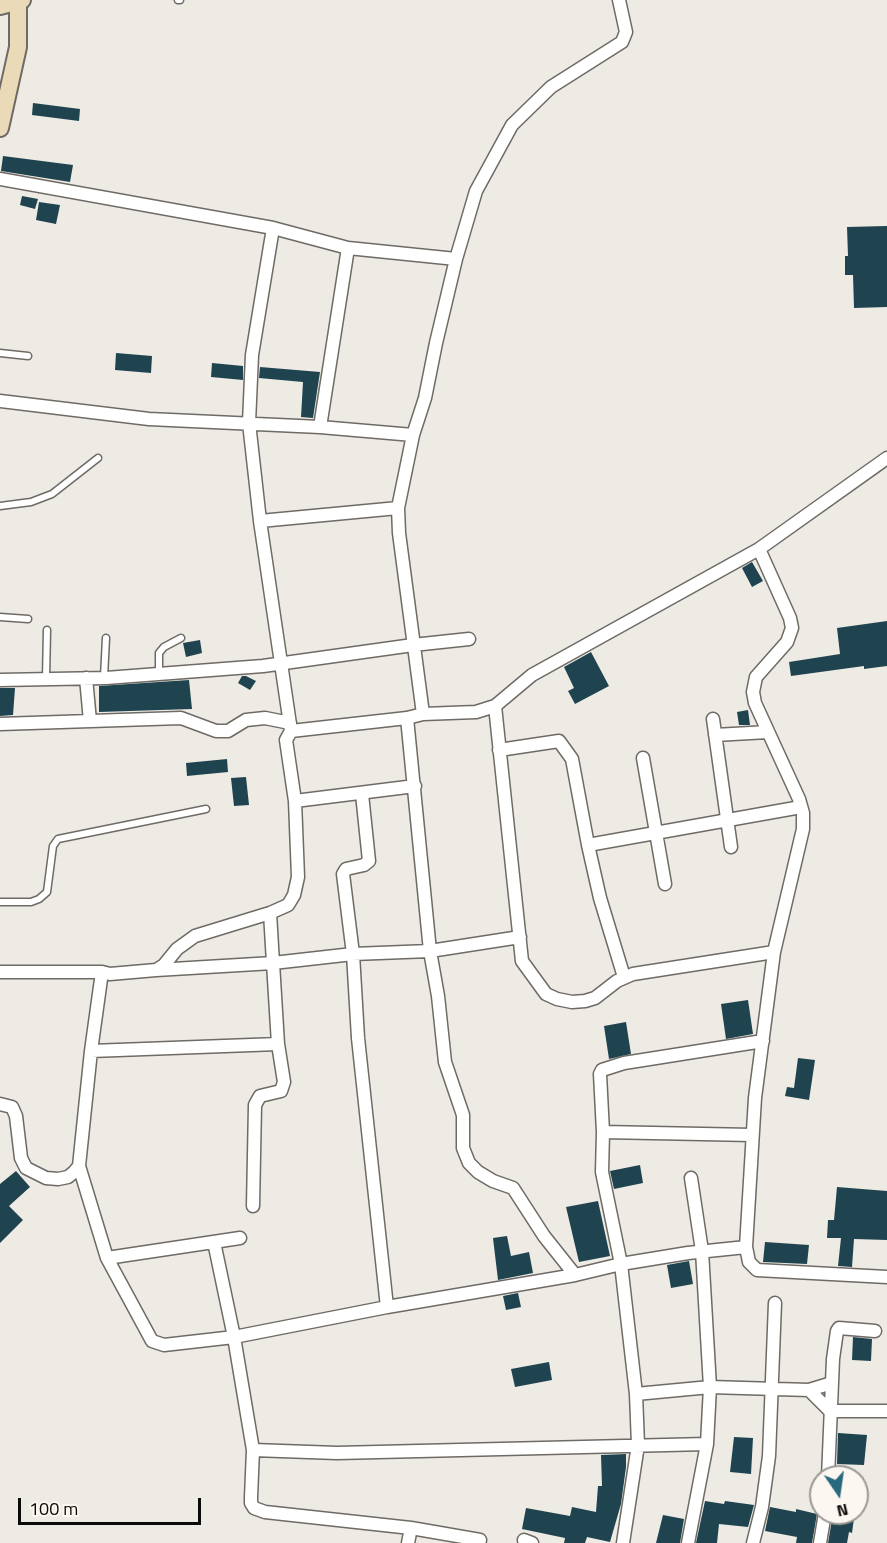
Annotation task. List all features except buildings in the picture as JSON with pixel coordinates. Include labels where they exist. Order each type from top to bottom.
[{"type":"street","points":[[423,714],[399,532],[398,508],[413,435],[425,398],[456,259],[476,191],[512,125],[550,87],[622,42],[626,32],[618,0]]},
{"type":"street","points":[[0,6],[20,1],[18,47],[0,128]]},
{"type":"street","points":[[0,179],[273,228],[348,248],[456,259]]},
{"type":"street","points":[[156,970],[164,965],[177,949],[195,936],[270,913],[288,905],[294,895],[298,877],[295,801],[286,740],[290,727],[260,520],[249,423],[252,355],[273,228]]},
{"type":"street","points":[[320,427],[348,248]]},
{"type":"street","points":[[0,401],[149,419],[320,427],[413,435]]},
{"type":"street","points":[[0,724],[181,718],[216,731],[228,731],[246,720],[265,718],[290,727],[408,718],[423,714],[476,712],[495,706],[532,675],[759,549],[887,458]]},
{"type":"street","points":[[260,520],[398,508]]},
{"type":"street","points":[[759,549],[790,618],[792,628],[787,642],[756,677],[752,687],[755,703],[801,807],[803,829],[774,952],[752,1135],[746,1247],[749,1262],[757,1270],[887,1277]]},
{"type":"street","points":[[0,680],[104,678],[159,674],[281,663],[469,639]]},
{"type":"street","points":[[86,678],[90,721]]},
{"type":"street","points":[[495,706],[522,961],[546,994],[572,1002],[595,998],[624,976],[774,952]]},
{"type":"street","points":[[408,718],[430,951],[446,1062],[463,1114],[464,1148],[469,1163],[478,1172],[492,1181],[513,1188],[544,1236],[575,1275]]},
{"type":"street","points":[[713,719],[731,847]]},
{"type":"street","points":[[715,735],[768,732]]},
{"type":"street","points":[[499,750],[559,741],[572,759],[600,898],[624,976]]},
{"type":"street","points":[[643,758],[665,884]]},
{"type":"street","points":[[295,801],[415,786]]},
{"type":"street","points":[[362,794],[369,861],[364,865],[346,869],[343,874],[353,954],[358,1038],[387,1307]]},
{"type":"street","points":[[588,845],[801,807]]},
{"type":"street","points":[[253,1206],[255,1105],[260,1096],[281,1091],[284,1082],[278,1044],[270,913]]},
{"type":"street","points":[[0,972],[102,972],[110,974],[273,963],[353,954],[430,951],[520,937]]},
{"type":"street","points":[[102,972],[79,1166],[107,1258],[152,1341],[164,1345],[234,1337],[387,1307],[575,1275],[621,1264],[702,1251],[746,1247]]},
{"type":"street","points":[[623,1543],[638,1445],[636,1394],[621,1264],[602,1178],[603,1132],[600,1074],[606,1068],[624,1063],[763,1041]]},
{"type":"street","points":[[91,1051],[278,1044]]},
{"type":"street","points":[[0,1104],[12,1107],[16,1116],[21,1158],[26,1168],[46,1178],[58,1179],[68,1177],[79,1166]]},
{"type":"street","points":[[603,1132],[752,1135]]},
{"type":"street","points":[[688,1543],[707,1444],[710,1387],[702,1251],[691,1178]]},
{"type":"street","points":[[107,1258],[240,1238]]},
{"type":"street","points":[[214,1242],[234,1337],[253,1450],[251,1503],[258,1510],[411,1528],[480,1540]]},
{"type":"street","points":[[753,1543],[762,1507],[769,1456],[775,1303]]},
{"type":"street","points":[[828,1465],[830,1411],[837,1331],[840,1328],[875,1331]]},
{"type":"street","points":[[636,1394],[710,1387],[809,1390],[832,1383]]},
{"type":"street","points":[[809,1390],[830,1411],[887,1411]]},
{"type":"street","points":[[253,1450],[337,1453],[707,1444]]},
{"type":"street","points":[[820,1543],[823,1525]]},
{"type":"street","points":[[408,1543],[411,1528]]},
{"type":"lane","points":[[0,353],[28,356]]},
{"type":"lane","points":[[0,506],[31,502],[52,494],[98,458]]},
{"type":"lane","points":[[0,617],[28,619]]},
{"type":"lane","points":[[46,679],[47,630]]},
{"type":"lane","points":[[159,674],[159,653],[164,647],[181,638]]},
{"type":"lane","points":[[104,678],[106,639]]},
{"type":"lane","points":[[0,902],[31,902],[47,892],[53,846],[58,839],[206,809]]}]
